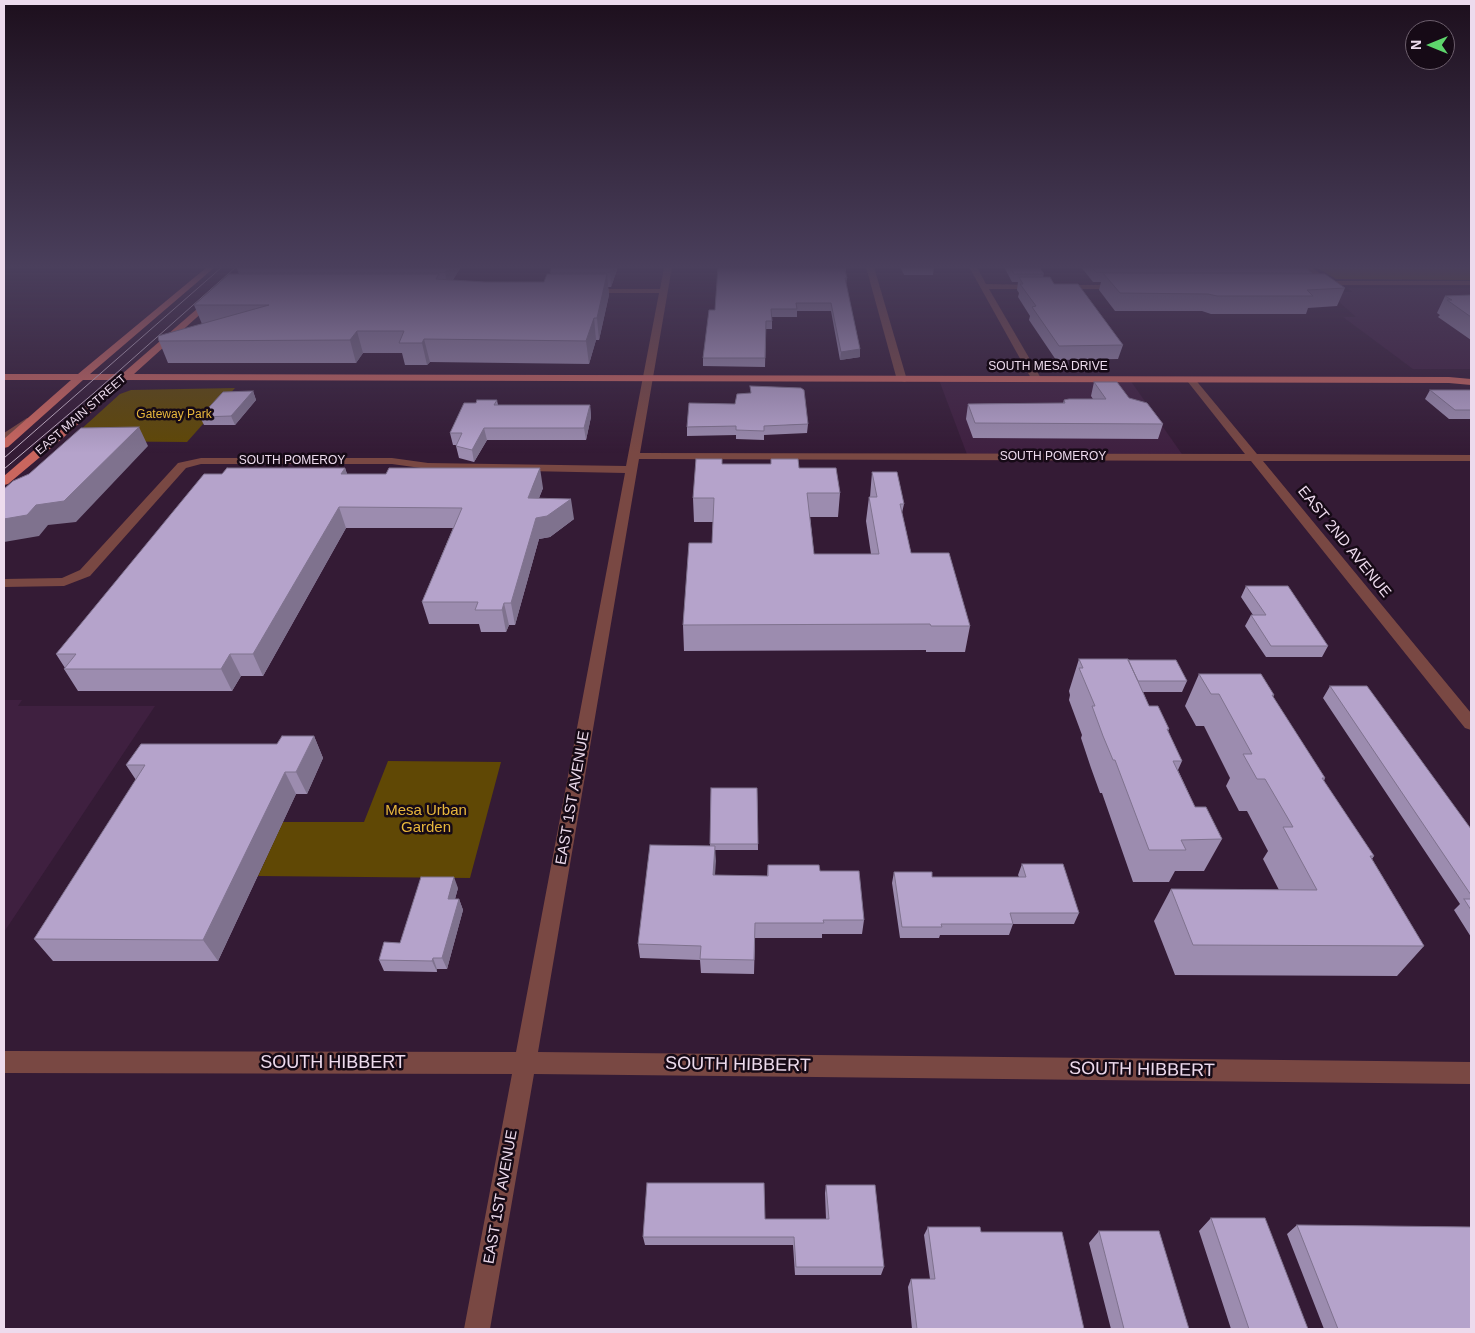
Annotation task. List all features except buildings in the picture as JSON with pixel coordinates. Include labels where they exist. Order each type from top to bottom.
[{"type":"main road","name":"EAST MAIN STREET","points":[[4,445],[31,419],[136,329]]},
{"type":"main road","name":"EAST MAIN STREET","points":[[4,482],[178,329]]},
{"type":"main road","name":"SOUTH MESA DRIVE","points":[[4,377],[1468,380]]},
{"type":"street","name":"EAST 1ST AVENUE","points":[[477,1329],[658,329]]},
{"type":"street","points":[[888,329],[902,380]]},
{"type":"street","points":[[1008,329],[1037,380]]},
{"type":"street","name":"EAST 2ND AVENUE","points":[[1191,380],[1471,724]]},
{"type":"street","points":[[4,438],[31,419]]},
{"type":"street","name":"SOUTH POMEROY","points":[[4,583],[64,582],[85,573],[182,465],[201,461],[392,461],[428,466],[1253,457],[1471,458]]},
{"type":"street","name":"SOUTH HIBBERT","points":[[4,1062],[526,1064],[1471,1073]]},
{"type":"shaded area","points":[[1359,329],[1471,329],[1471,369],[1413,369]]},
{"type":"shaded area","points":[[939,380],[1130,380],[1184,457],[968,457]]},
{"type":"shaded area","points":[[4,700],[22,700],[18,706],[155,706],[4,932]]},
{"type":"green space","name":"Gateway Park","points":[[235,388],[187,442],[68,441],[120,394],[131,390]]},
{"type":"green space","name":"Mesa Urban Garden","points":[[388,761],[501,762],[470,878],[258,876],[283,822],[364,822]]},
{"type":"tram line","points":[[4,458],[151,329]]},
{"type":"tram line","points":[[4,469],[166,329]]}]
